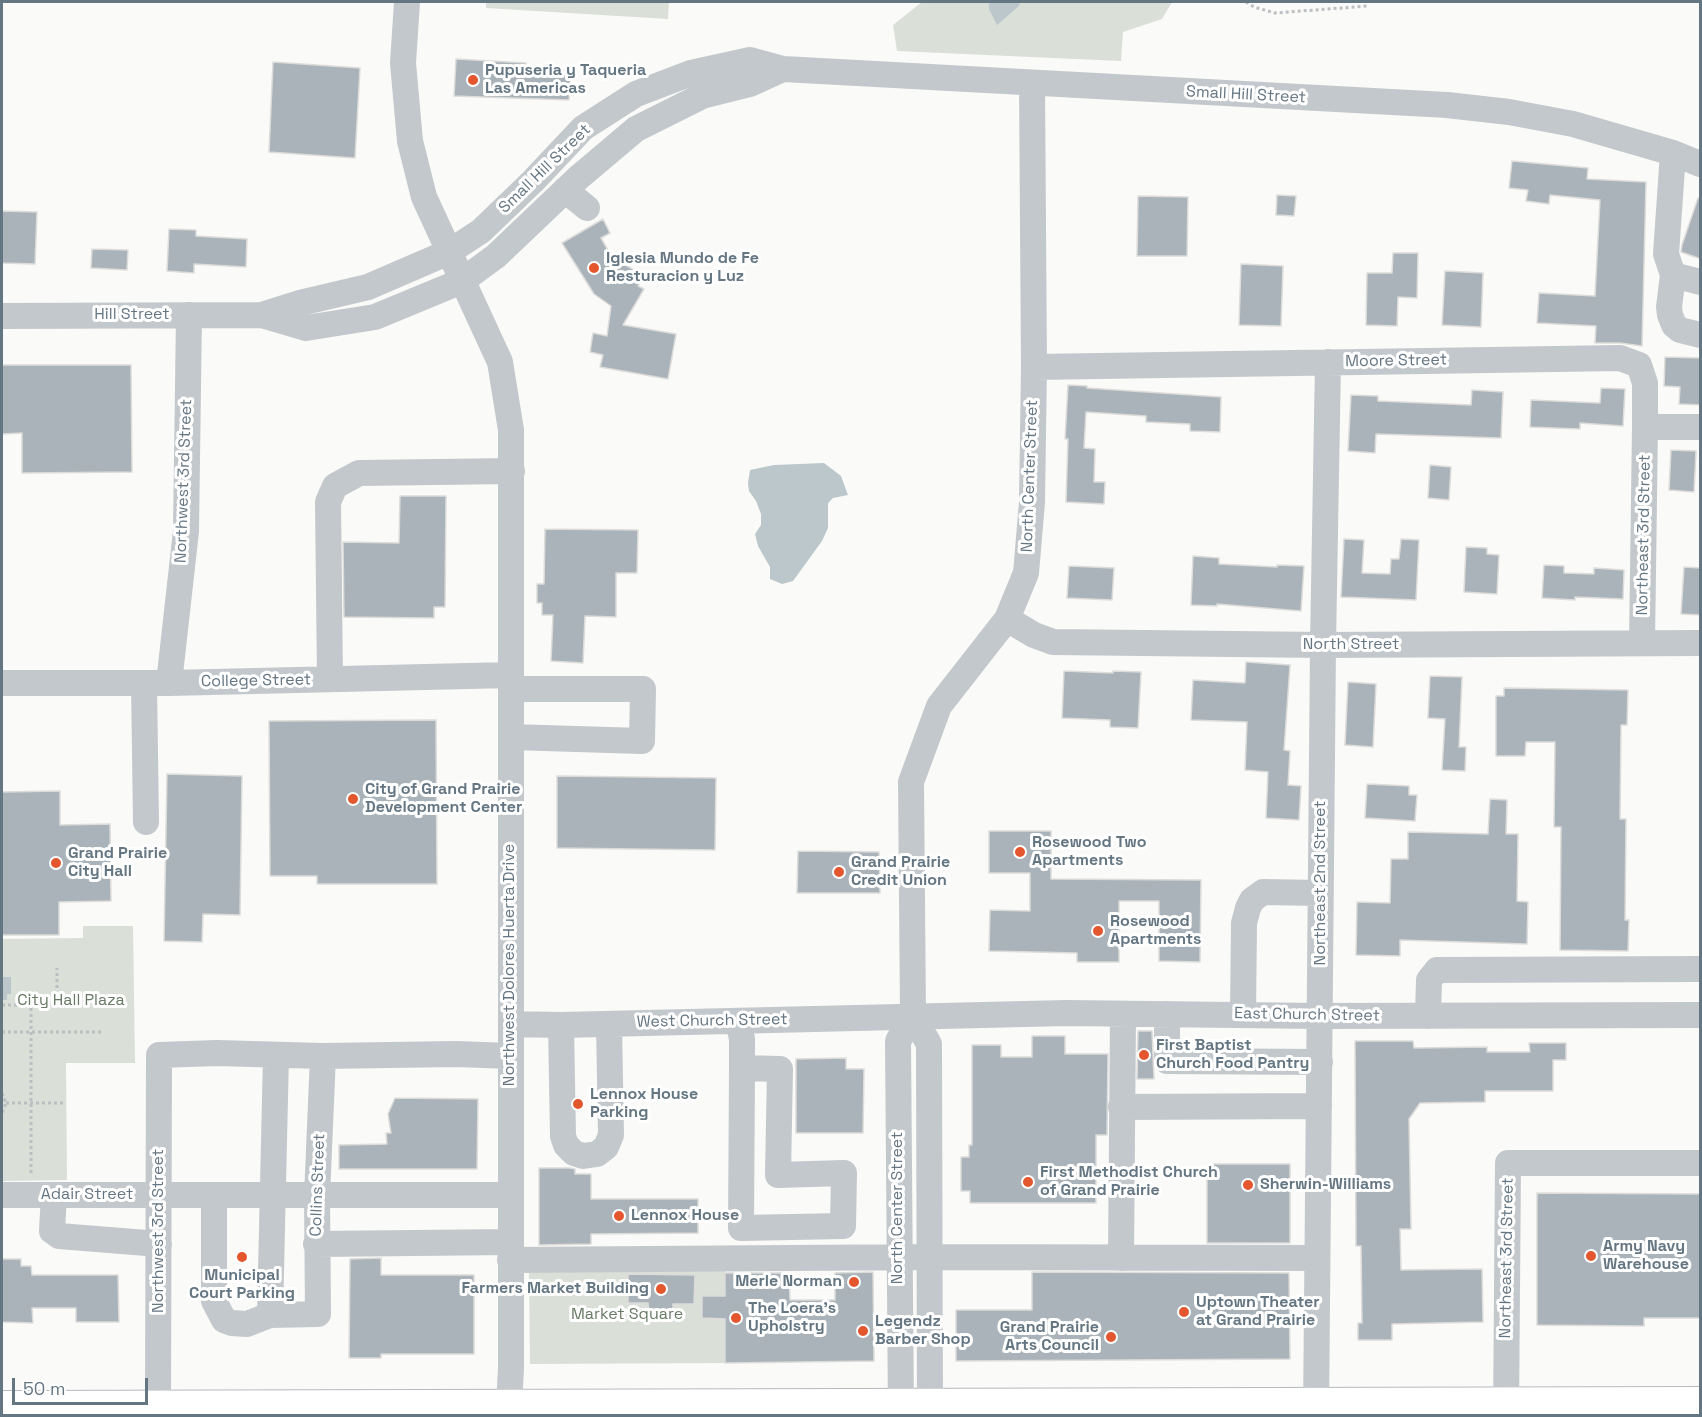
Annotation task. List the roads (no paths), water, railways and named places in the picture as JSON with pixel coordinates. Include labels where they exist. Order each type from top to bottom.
[{"type":"main road","points":[[2,1407],[67,1411],[509,1412],[1640,1409],[1701,1402]]},
{"type":"street","name":"Northwest Dolores Huerta Drive","points":[[406,2],[403,63],[410,141],[424,197],[500,362],[511,430],[509,1412]]},
{"type":"street","name":"Small Hill Street","points":[[449,252],[481,231],[583,128],[636,94],[691,73],[750,60],[783,69],[1447,105],[1509,112],[1573,124],[1673,153],[1701,164]]},
{"type":"street","name":"Small Hill Street","points":[[462,281],[496,256],[565,190],[636,129],[702,96],[750,84],[783,69]]},
{"type":"street","name":"North Center Street","points":[[915,1410],[929,1257],[929,1044],[913,1016],[911,782],[939,706],[1007,619],[1026,573],[1032,502],[1034,367],[1032,84]]},
{"type":"street","points":[[1673,153],[1666,254],[1673,275],[1670,315],[1680,330],[1701,334]]},
{"type":"street","points":[[565,190],[587,208]]},
{"type":"street","name":"Hill Street","points":[[262,315],[300,303],[368,287],[449,252]]},
{"type":"street","points":[[1673,275],[1701,282]]},
{"type":"street","name":"Hill Street","points":[[2,316],[262,315],[306,328],[375,317],[462,281]]},
{"type":"street","name":"Northwest 3rd Street","points":[[146,822],[156,683],[186,531],[189,315]]},
{"type":"street","name":"Moore Street","points":[[1034,367],[1620,358],[1639,365],[1645,383],[1645,427]]},
{"type":"street","name":"Northeast 2nd Street","points":[[1316,1409],[1328,362]]},
{"type":"street","points":[[1645,427],[1701,427]]},
{"type":"street","name":"Northeast 3rd Street","points":[[1642,643],[1645,427]]},
{"type":"street","points":[[330,679],[328,502],[335,486],[359,473],[512,471]]},
{"type":"street","name":"North Street","points":[[1007,619],[1034,635],[1053,642],[1323,645],[1701,643]]},
{"type":"street","name":"College Street","points":[[2,683],[156,683],[330,679],[511,682],[643,689],[642,741],[511,737]]},
{"type":"street","points":[[1243,1014],[1244,923],[1252,900],[1263,892],[1321,893]]},
{"type":"street","points":[[1428,1016],[1429,980],[1437,970],[1701,969]]},
{"type":"street","name":"East Church Street","points":[[913,1016],[1066,1013],[1701,1016]]},
{"type":"street","points":[[1121,1258],[1123,1014]]},
{"type":"street","points":[[1167,1014],[1167,1061],[1320,1062]]},
{"type":"street","name":"North Center Street","points":[[913,1016],[898,1041],[899,1258],[915,1410]]},
{"type":"street","name":"West Church Street","points":[[511,1024],[561,1025],[913,1016]]},
{"type":"street","points":[[738,1021],[742,1039],[741,1228],[843,1226],[844,1173],[778,1175],[780,1069],[742,1068]]},
{"type":"street","points":[[561,1025],[563,1136],[566,1145],[574,1153],[584,1156],[597,1154],[606,1147],[611,1135],[609,1024]]},
{"type":"street","name":"Northwest 3rd Street","points":[[162,1410],[159,1055],[217,1053],[276,1055]]},
{"type":"street","points":[[214,1196],[214,1301],[219,1312],[224,1320],[232,1323],[247,1323],[270,1315],[276,1055],[511,1056]]},
{"type":"street","name":"Collins Street","points":[[270,1315],[318,1314],[316,1244],[323,1056]]},
{"type":"street","points":[[1122,1107],[1319,1106]]},
{"type":"street","name":"Northeast 3rd Street","points":[[1506,1409],[1508,1162],[1701,1163]]},
{"type":"street","name":"Adair Street","points":[[2,1195],[510,1196]]},
{"type":"street","points":[[54,1195],[52,1231],[59,1236],[159,1244]]},
{"type":"street","points":[[316,1244],[510,1251],[899,1258],[1317,1258]]},
{"type":"place","name":"Pupuseria y Taqueria Las Americas","points":[[473,80]]},
{"type":"place","name":"Iglesia Mundo de Fe Resturacion y Luz","points":[[594,268]]},
{"type":"place","name":"City of Grand Prairie Development Center","points":[[353,799]]},
{"type":"place","name":"Rosewood Two Apartments","points":[[1020,852]]},
{"type":"place","name":"Grand Prairie City Hall","points":[[56,863]]},
{"type":"place","name":"Grand Prairie Credit Union","points":[[839,872]]},
{"type":"place","name":"Rosewood Apartments","points":[[1098,931]]},
{"type":"place","name":"First Baptist Church Food Pantry","points":[[1144,1055]]},
{"type":"place","name":"Lennox House Parking","points":[[578,1104]]},
{"type":"place","name":"First Methodist Church of Grand Prairie","points":[[1028,1182]]},
{"type":"place","name":"Sherwin-Williams","points":[[1248,1185]]},
{"type":"place","name":"Lennox House","points":[[619,1216]]},
{"type":"place","name":"Army Navy Warehouse","points":[[1591,1256]]},
{"type":"place","name":"Municipal Court Parking","points":[[242,1257]]},
{"type":"place","name":"Merle Norman","points":[[854,1282]]},
{"type":"place","name":"Farmers Market Building","points":[[661,1289]]},
{"type":"place","name":"Uptown Theater at Grand Prairie","points":[[1184,1312]]},
{"type":"place","name":"The Loera's Upholstry","points":[[736,1318]]},
{"type":"place","name":"Legendz Barber Shop","points":[[863,1331]]},
{"type":"place","name":"Grand Prairie Arts Council","points":[[1111,1337]]},
{"type":"park label","name":"City Hall Plaza","points":[[71,1001]]},
{"type":"park label","name":"Market Square","points":[[627,1315]]}]
